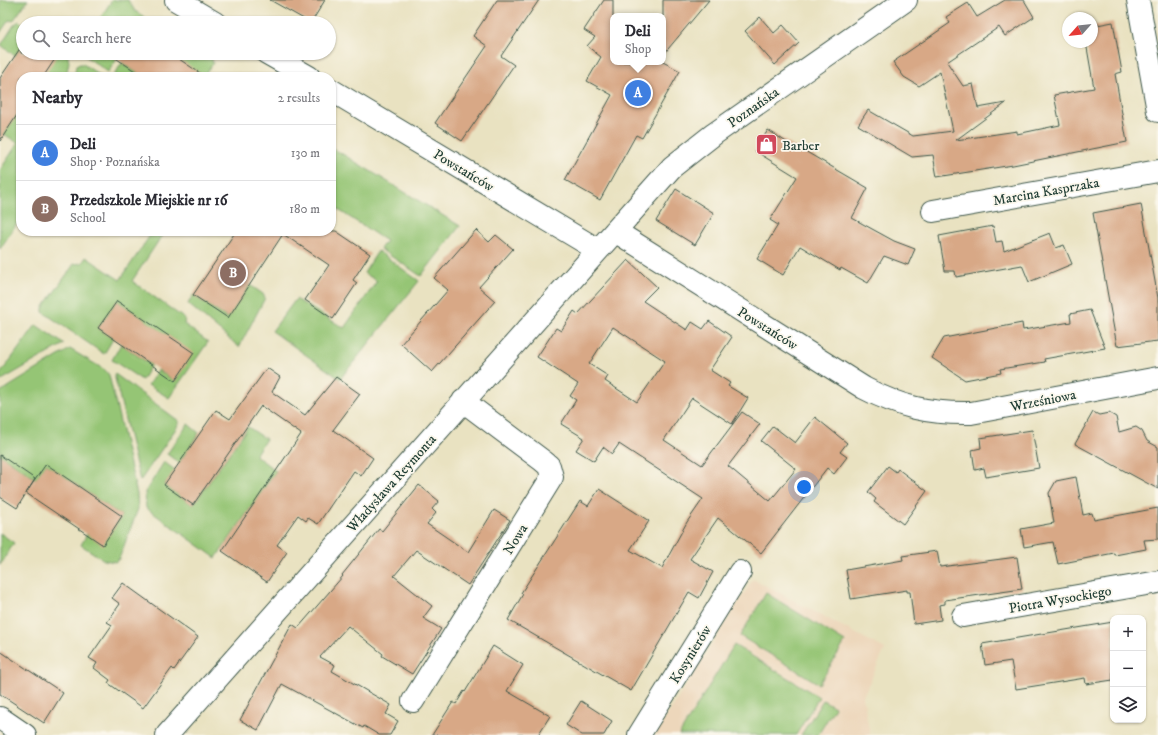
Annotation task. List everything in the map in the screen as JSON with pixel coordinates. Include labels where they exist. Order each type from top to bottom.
[{"type":"street","points":[[176,0],[204,16]]},
{"type":"street","name":"Poznańska","points":[[615,231],[663,177],[692,151],[882,7],[906,0]]},
{"type":"street","points":[[1138,0],[1158,111]]},
{"type":"street","points":[[280,60],[300,72]]},
{"type":"street","name":"Powstańców","points":[[336,93],[598,250]]},
{"type":"street","name":"Marcina Kasprzaka","points":[[933,210],[1158,171]]},
{"type":"street","name":"Władysława Reymonta","points":[[167,735],[615,231]]},
{"type":"street","name":"Powstańców","points":[[615,231],[864,388],[904,406],[926,411]]},
{"type":"street","name":"Wrześniowa","points":[[926,411],[971,413],[1158,378]]},
{"type":"street","name":"Nowa","points":[[413,701],[552,477],[549,466],[463,401]]},
{"type":"street","name":"Kosynierów","points":[[639,735],[740,572]]},
{"type":"street","name":"Piotra Wysockiego","points":[[963,616],[1158,582]]},
{"type":"street","points":[[0,718],[25,735]]},
{"type":"shaded area","points":[[753,579],[885,649],[863,696],[870,735],[655,735]]},
{"type":"green space","points":[[0,0],[28,0],[13,21],[9,20],[0,33]]},
{"type":"green space","points":[[112,0],[128,0],[135,11],[143,16],[102,16]]},
{"type":"green space","points":[[16,23],[15,56],[1,45]]},
{"type":"green space","points":[[47,60],[69,60],[67,72],[44,72]]},
{"type":"green space","points":[[91,60],[116,60],[108,72]]},
{"type":"green space","points":[[180,60],[212,60],[213,63],[207,72],[196,72]]},
{"type":"green space","points":[[122,63],[136,72],[116,72]]},
{"type":"green space","points":[[83,64],[95,72],[75,72],[76,66]]},
{"type":"green space","points":[[16,116],[16,142],[4,134]]},
{"type":"green space","points":[[16,146],[16,225],[0,249],[0,170]]},
{"type":"green space","points":[[336,150],[460,226],[421,276],[380,249],[386,241],[336,208]]},
{"type":"green space","points":[[150,236],[162,236],[132,281],[185,319],[184,324],[208,342],[169,398],[148,385],[158,370],[175,381],[193,353],[117,301],[98,328],[113,339],[104,354],[43,312],[43,308],[74,264],[82,263],[86,257],[120,280]]},
{"type":"green space","points":[[378,251],[419,281],[340,379],[272,331],[296,299],[344,328],[377,281],[364,273]]},
{"type":"green space","points":[[250,285],[263,294],[265,298],[239,347],[188,304],[193,295],[227,318]]},
{"type":"green space","points":[[36,325],[64,344],[0,381],[0,374]]},
{"type":"green space","points":[[121,344],[151,365],[142,380],[112,360]]},
{"type":"green space","points":[[70,349],[105,370],[109,375],[137,494],[138,509],[119,559],[115,562],[104,560],[81,545],[87,534],[103,544],[122,516],[46,464],[36,479],[0,455],[0,392]]},
{"type":"green space","points":[[114,374],[179,421],[179,424],[140,481]]},
{"type":"green space","points":[[188,424],[199,433],[179,463],[167,454]]},
{"type":"green space","points":[[248,427],[266,439],[255,455],[276,471],[216,558],[146,508],[145,492],[164,462],[175,470],[164,485],[193,505]]},
{"type":"green space","points":[[0,533],[14,543],[0,565]]},
{"type":"green space","points":[[766,593],[845,642],[819,684],[740,636]]},
{"type":"green space","points":[[734,645],[819,697],[796,735],[679,735]]},
{"type":"green space","points":[[823,700],[835,707],[818,735],[801,735]]},
{"type":"building","points":[[270,0],[325,0],[315,16],[299,16]]},
{"type":"building","points":[[497,0],[539,0],[501,56],[514,65],[462,141],[435,123],[487,46],[473,36]]},
{"type":"building","points":[[604,0],[613,0],[613,13],[610,13],[610,65],[666,65],[666,64],[680,71],[642,138],[636,135],[600,200],[565,180],[612,95],[587,81],[601,57],[587,46],[595,37],[584,30]]},
{"type":"building","points":[[663,0],[709,0],[666,51],[666,13],[663,13]]},
{"type":"building","points":[[1005,0],[1024,0],[1034,17],[1005,36],[999,27],[947,62],[963,86],[973,84],[978,108],[1006,103],[956,140],[1017,131],[1017,134],[1060,125],[1054,95],[1094,88],[1087,48],[1098,48],[1098,25],[1113,22],[1122,72],[1115,74],[1127,142],[1013,165],[937,177],[933,155],[912,157],[858,125],[868,110],[913,136],[953,131],[940,72],[919,86],[904,77],[893,62],[950,23],[946,17],[968,3],[977,17]]},
{"type":"building","points":[[760,17],[774,33],[783,25],[799,43],[775,65],[745,31]]},
{"type":"building","points":[[16,54],[16,60],[54,60],[46,72],[16,72],[16,117],[0,141],[0,78]]},
{"type":"building","points":[[118,60],[180,60],[198,72],[136,72]]},
{"type":"building","points":[[768,130],[797,149],[798,147],[868,188],[852,218],[894,241],[915,249],[908,265],[884,256],[868,283],[841,268],[840,270],[800,246],[783,275],[757,259],[778,225],[770,220],[797,177],[755,151]]},
{"type":"building","points":[[676,189],[714,213],[695,245],[656,221]]},
{"type":"building","points":[[1141,204],[1158,298],[1158,341],[1117,346],[1093,213]]},
{"type":"building","points":[[993,226],[996,242],[1002,241],[1004,251],[1050,233],[1056,248],[1064,245],[1072,264],[1029,282],[1022,265],[956,277],[955,271],[945,271],[939,236]]},
{"type":"building","points":[[476,230],[489,242],[496,235],[513,249],[479,287],[495,301],[432,372],[401,344],[448,290],[434,278]]},
{"type":"building","points":[[336,231],[370,254],[353,280],[357,283],[333,319],[305,300],[329,265],[286,236],[336,236]]},
{"type":"building","points":[[233,236],[282,236],[228,318],[193,295]]},
{"type":"building","points":[[628,260],[657,287],[643,301],[687,330],[692,322],[703,329],[709,321],[732,337],[710,370],[730,383],[728,386],[748,398],[732,424],[692,398],[664,440],[702,465],[742,412],[760,424],[728,466],[770,501],[796,469],[761,441],[773,426],[795,443],[815,417],[847,443],[840,452],[847,457],[834,474],[827,468],[761,553],[718,518],[690,559],[713,572],[699,598],[689,592],[631,691],[508,620],[523,594],[521,593],[580,501],[588,506],[599,489],[649,521],[630,550],[662,568],[687,522],[703,499],[619,444],[612,454],[603,447],[594,461],[576,450],[584,438],[561,424],[576,400],[570,396],[578,384],[537,357],[556,328],[561,331],[574,311],[578,314]],"holes":[[[613,327],[665,361],[637,402],[605,381],[608,376],[589,364]]]},
{"type":"building","points":[[117,301],[194,353],[175,381],[98,328]]},
{"type":"building","points":[[1090,310],[1105,348],[1044,359],[1045,362],[1000,369],[1001,373],[965,380],[932,358],[944,338],[1022,323],[1023,330],[1071,322],[1070,314]]},
{"type":"building","points":[[267,368],[280,377],[272,392],[305,415],[336,377],[360,394],[333,430],[373,458],[361,476],[354,471],[318,524],[308,518],[306,521],[298,515],[277,545],[287,552],[267,582],[222,551],[301,434],[261,406],[193,505],[164,485],[216,410],[230,419]]},
{"type":"building","points":[[1093,412],[1099,415],[1109,413],[1116,417],[1119,432],[1136,427],[1142,431],[1147,441],[1158,447],[1158,489],[1075,444]]},
{"type":"building","points":[[1032,430],[1039,468],[986,477],[984,468],[975,470],[972,450],[981,448],[980,438]]},
{"type":"building","points":[[0,455],[35,479],[17,508],[0,497]]},
{"type":"building","points":[[46,464],[122,516],[103,545],[26,493]]},
{"type":"building","points":[[888,466],[896,472],[898,469],[927,491],[903,524],[874,502],[876,499],[868,492]]},
{"type":"building","points":[[1076,477],[1083,515],[1092,513],[1094,520],[1158,508],[1158,539],[1144,540],[1146,549],[1115,555],[1114,553],[1058,564],[1053,542],[1024,547],[1021,529],[1054,523],[1049,493],[1056,481]]},
{"type":"building","points":[[419,485],[439,501],[432,509],[436,513],[427,524],[468,552],[494,510],[510,520],[468,585],[416,550],[394,576],[432,606],[423,618],[441,629],[412,674],[382,656],[383,654],[348,626],[320,657],[335,665],[332,671],[391,705],[386,714],[398,721],[390,735],[379,735],[364,726],[363,728],[282,684],[258,730],[240,720],[292,624],[298,628],[343,576],[342,575],[379,529],[382,531]]},
{"type":"building","points":[[937,551],[940,567],[1017,557],[1022,589],[945,600],[945,604],[939,605],[941,620],[914,624],[910,592],[907,592],[907,590],[851,599],[846,570],[903,560],[902,556]]},
{"type":"building","points":[[123,583],[198,637],[174,670],[172,668],[143,708],[108,683],[110,680],[94,668],[97,663],[89,658],[112,625],[107,622],[120,604],[112,598]]},
{"type":"building","points":[[1110,623],[1110,680],[1086,684],[1085,678],[1016,689],[1011,661],[985,665],[982,644]]},
{"type":"building","points":[[493,646],[523,665],[507,691],[550,716],[538,735],[432,735],[453,702],[456,704],[464,691],[465,692]]},
{"type":"building","points":[[0,651],[63,693],[44,723],[0,694]]},
{"type":"building","points":[[581,701],[612,721],[604,735],[582,735],[566,725]]},
{"type":"place","name":"Deli","points":[[638,93]]},
{"type":"place","name":"Barber","points":[[767,145]]},
{"type":"place","name":"Przedszkole Miejskie nr 16","points":[[233,273]]}]
